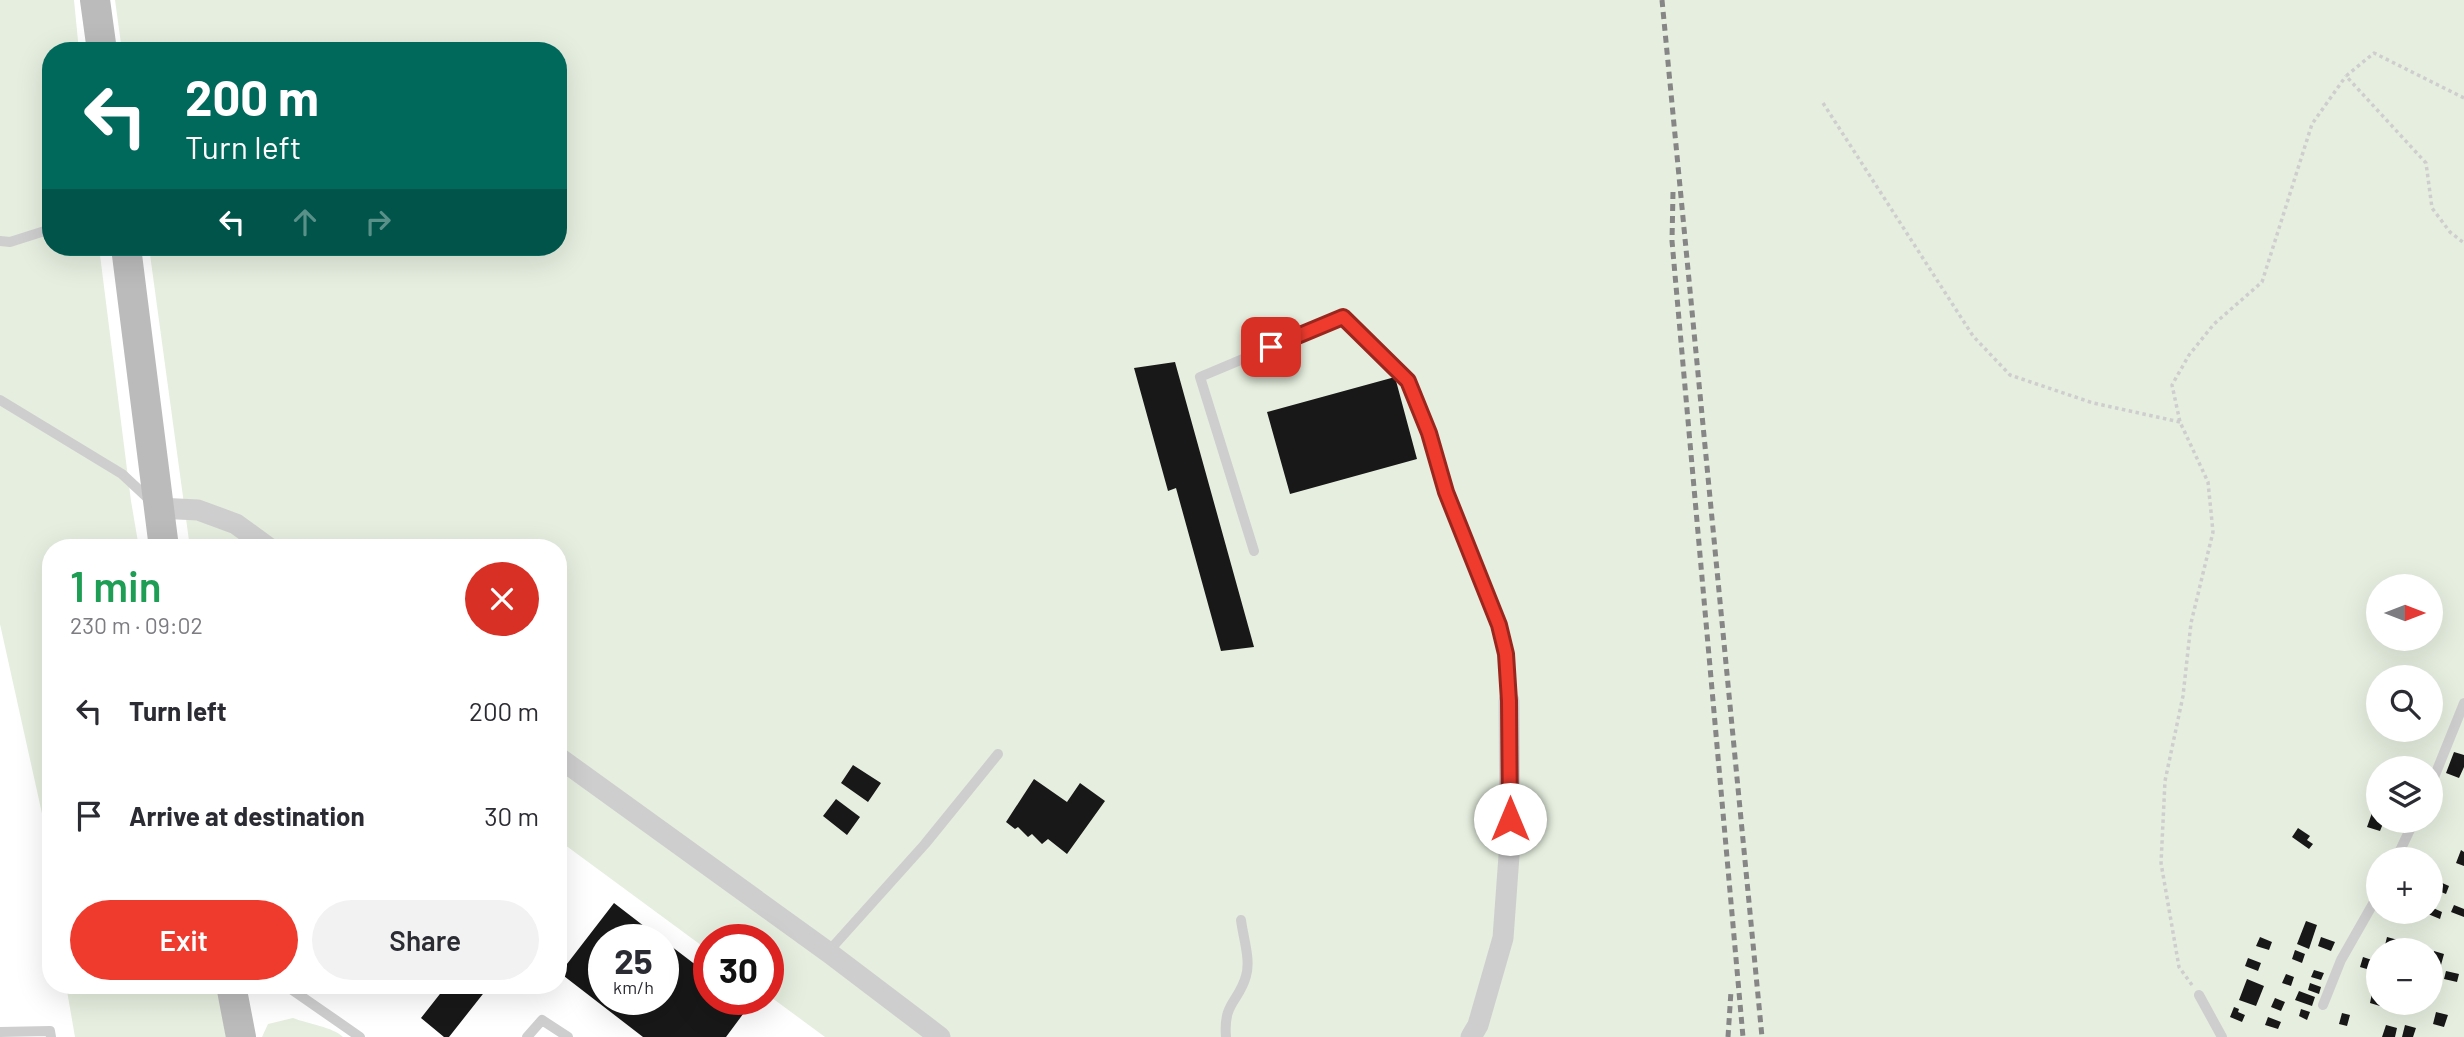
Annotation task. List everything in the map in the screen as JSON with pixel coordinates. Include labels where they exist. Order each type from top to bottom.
[{"type":"main road","points":[[95,0],[101,42]]},
{"type":"main road","points":[[127,256],[163,539]]},
{"type":"main road","points":[[233,994],[241,1037]]},
{"type":"street","points":[[158,508],[198,510],[236,524],[257,539]]},
{"type":"street","points":[[1471,1037],[1478,1025],[1503,938],[1510,842],[1509,701]]},
{"type":"street","points":[[567,764],[828,952],[940,1037]]},
{"type":"lane","points":[[0,241],[10,242],[42,232]]},
{"type":"lane","points":[[1254,551],[1200,377],[1343,317],[1408,381],[1429,433],[1446,492],[1499,625],[1506,654],[1509,701]]},
{"type":"lane","points":[[0,400],[122,474],[158,508]]},
{"type":"lane","points":[[2443,756],[2464,703]]},
{"type":"lane","points":[[828,952],[926,844],[998,754]]},
{"type":"lane","points":[[2323,1005],[2341,960],[2366,916]]},
{"type":"lane","points":[[1226,1037],[1228,1007],[1246,978],[1248,968],[1241,920]]},
{"type":"lane","points":[[298,994],[360,1037]]},
{"type":"lane","points":[[2199,995],[2222,1037]]},
{"type":"lane","points":[[527,1037],[542,1020],[568,1037]]},
{"type":"lane","points":[[0,1032],[50,1031],[51,1037]]},
{"type":"path","points":[[2199,995],[2179,967],[2161,863],[2165,781],[2183,696],[2190,623],[2213,532],[2208,482],[2180,422],[2172,385],[2189,355],[2214,324],[2262,282],[2312,124],[2346,75],[2374,53],[2464,98]]},
{"type":"path","points":[[2346,75],[2426,163],[2432,208],[2450,232],[2464,243]]},
{"type":"path","points":[[1823,103],[1973,336],[2010,375],[2093,403],[2180,422]]},
{"type":"green space","points":[[0,0],[74,0],[78,42],[42,42],[42,256],[100,256],[137,539],[42,539],[42,813],[0,624]]},
{"type":"green space","points":[[115,0],[2464,0],[2464,1037],[825,1037],[784,1007],[784,924],[693,924],[693,939],[679,929],[679,924],[672,924],[567,846],[567,539],[189,539],[150,256],[567,256],[567,42],[121,42]]},
{"type":"green space","points":[[68,994],[219,994],[226,1037],[75,1037]]},
{"type":"green space","points":[[293,1018],[327,1028],[343,1037],[262,1037],[268,1024]]},
{"type":"building","points":[[1175,362],[1254,647],[1221,651],[1176,488],[1168,491],[1134,368]]},
{"type":"building","points":[[1395,377],[1417,459],[1290,494],[1267,412]]},
{"type":"building","points":[[2454,752],[2464,755],[2464,767],[2459,778],[2446,773]]},
{"type":"building","points":[[853,765],[881,783],[868,802],[841,783]]},
{"type":"building","points":[[1034,779],[1067,802],[1080,783],[1105,801],[1067,854],[1048,839],[1042,844],[1032,834],[1028,837],[1018,827],[1015,829],[1006,822]]},
{"type":"building","points":[[836,799],[860,817],[847,835],[823,816]]},
{"type":"building","points":[[2298,828],[2310,836],[2307,840],[2313,844],[2309,849],[2292,837]]},
{"type":"building","points":[[2461,850],[2464,852],[2464,866],[2456,863]]},
{"type":"building","points":[[2443,883],[2449,886],[2446,894],[2443,893]]},
{"type":"building","points":[[614,903],[641,924],[598,924]]},
{"type":"building","points":[[2454,905],[2464,909],[2464,917],[2451,912]]},
{"type":"building","points":[[2306,921],[2317,925],[2309,949],[2297,944]]},
{"type":"building","points":[[588,937],[588,995],[567,978],[567,964]]},
{"type":"building","points":[[2260,937],[2272,942],[2269,950],[2256,946]]},
{"type":"building","points":[[2321,937],[2335,942],[2331,951],[2318,946]]},
{"type":"building","points":[[2295,950],[2305,954],[2302,963],[2292,959]]},
{"type":"building","points":[[679,952],[693,963],[693,1015],[742,1015],[726,1037],[643,1037],[614,1015],[679,1015]]},
{"type":"building","points":[[2363,957],[2366,958],[2366,969],[2360,967]]},
{"type":"building","points":[[2248,958],[2261,963],[2258,971],[2245,966]]},
{"type":"building","points":[[2314,970],[2324,973],[2321,980],[2311,977]]},
{"type":"building","points":[[2446,971],[2459,974],[2457,982],[2444,979]]},
{"type":"building","points":[[2286,974],[2294,977],[2291,986],[2282,983]]},
{"type":"building","points":[[2247,979],[2264,986],[2256,1006],[2239,1000]]},
{"type":"building","points":[[2310,983],[2321,987],[2319,994],[2308,990]]},
{"type":"building","points":[[2299,991],[2315,997],[2312,1006],[2295,1000]]},
{"type":"building","points":[[440,994],[483,994],[449,1037],[444,1037],[421,1018]]},
{"type":"building","points":[[2275,998],[2285,1002],[2281,1011],[2271,1007]]},
{"type":"building","points":[[2234,1007],[2245,1015],[2242,1022],[2230,1017]]},
{"type":"building","points":[[2301,1009],[2310,1012],[2307,1020],[2299,1016]]},
{"type":"building","points":[[2342,1013],[2350,1015],[2347,1026],[2339,1024]]},
{"type":"building","points":[[2435,1015],[2448,1015],[2444,1027],[2433,1024]]},
{"type":"building","points":[[2268,1017],[2281,1022],[2278,1029],[2265,1025]]},
{"type":"building","points":[[2386,1025],[2397,1028],[2395,1037],[2382,1037]]},
{"type":"building","points":[[2405,1025],[2416,1028],[2413,1037],[2402,1037]]},
{"type":"railway","points":[[1662,0],[1762,1037]]},
{"type":"railway","points":[[1673,192],[1672,241],[1743,1037]]},
{"type":"railway","points":[[1728,1037],[1731,991]]},
{"type":"route","points":[[1271,347],[1343,317],[1408,381],[1429,433],[1446,492],[1499,625],[1506,654],[1510,819]]}]
